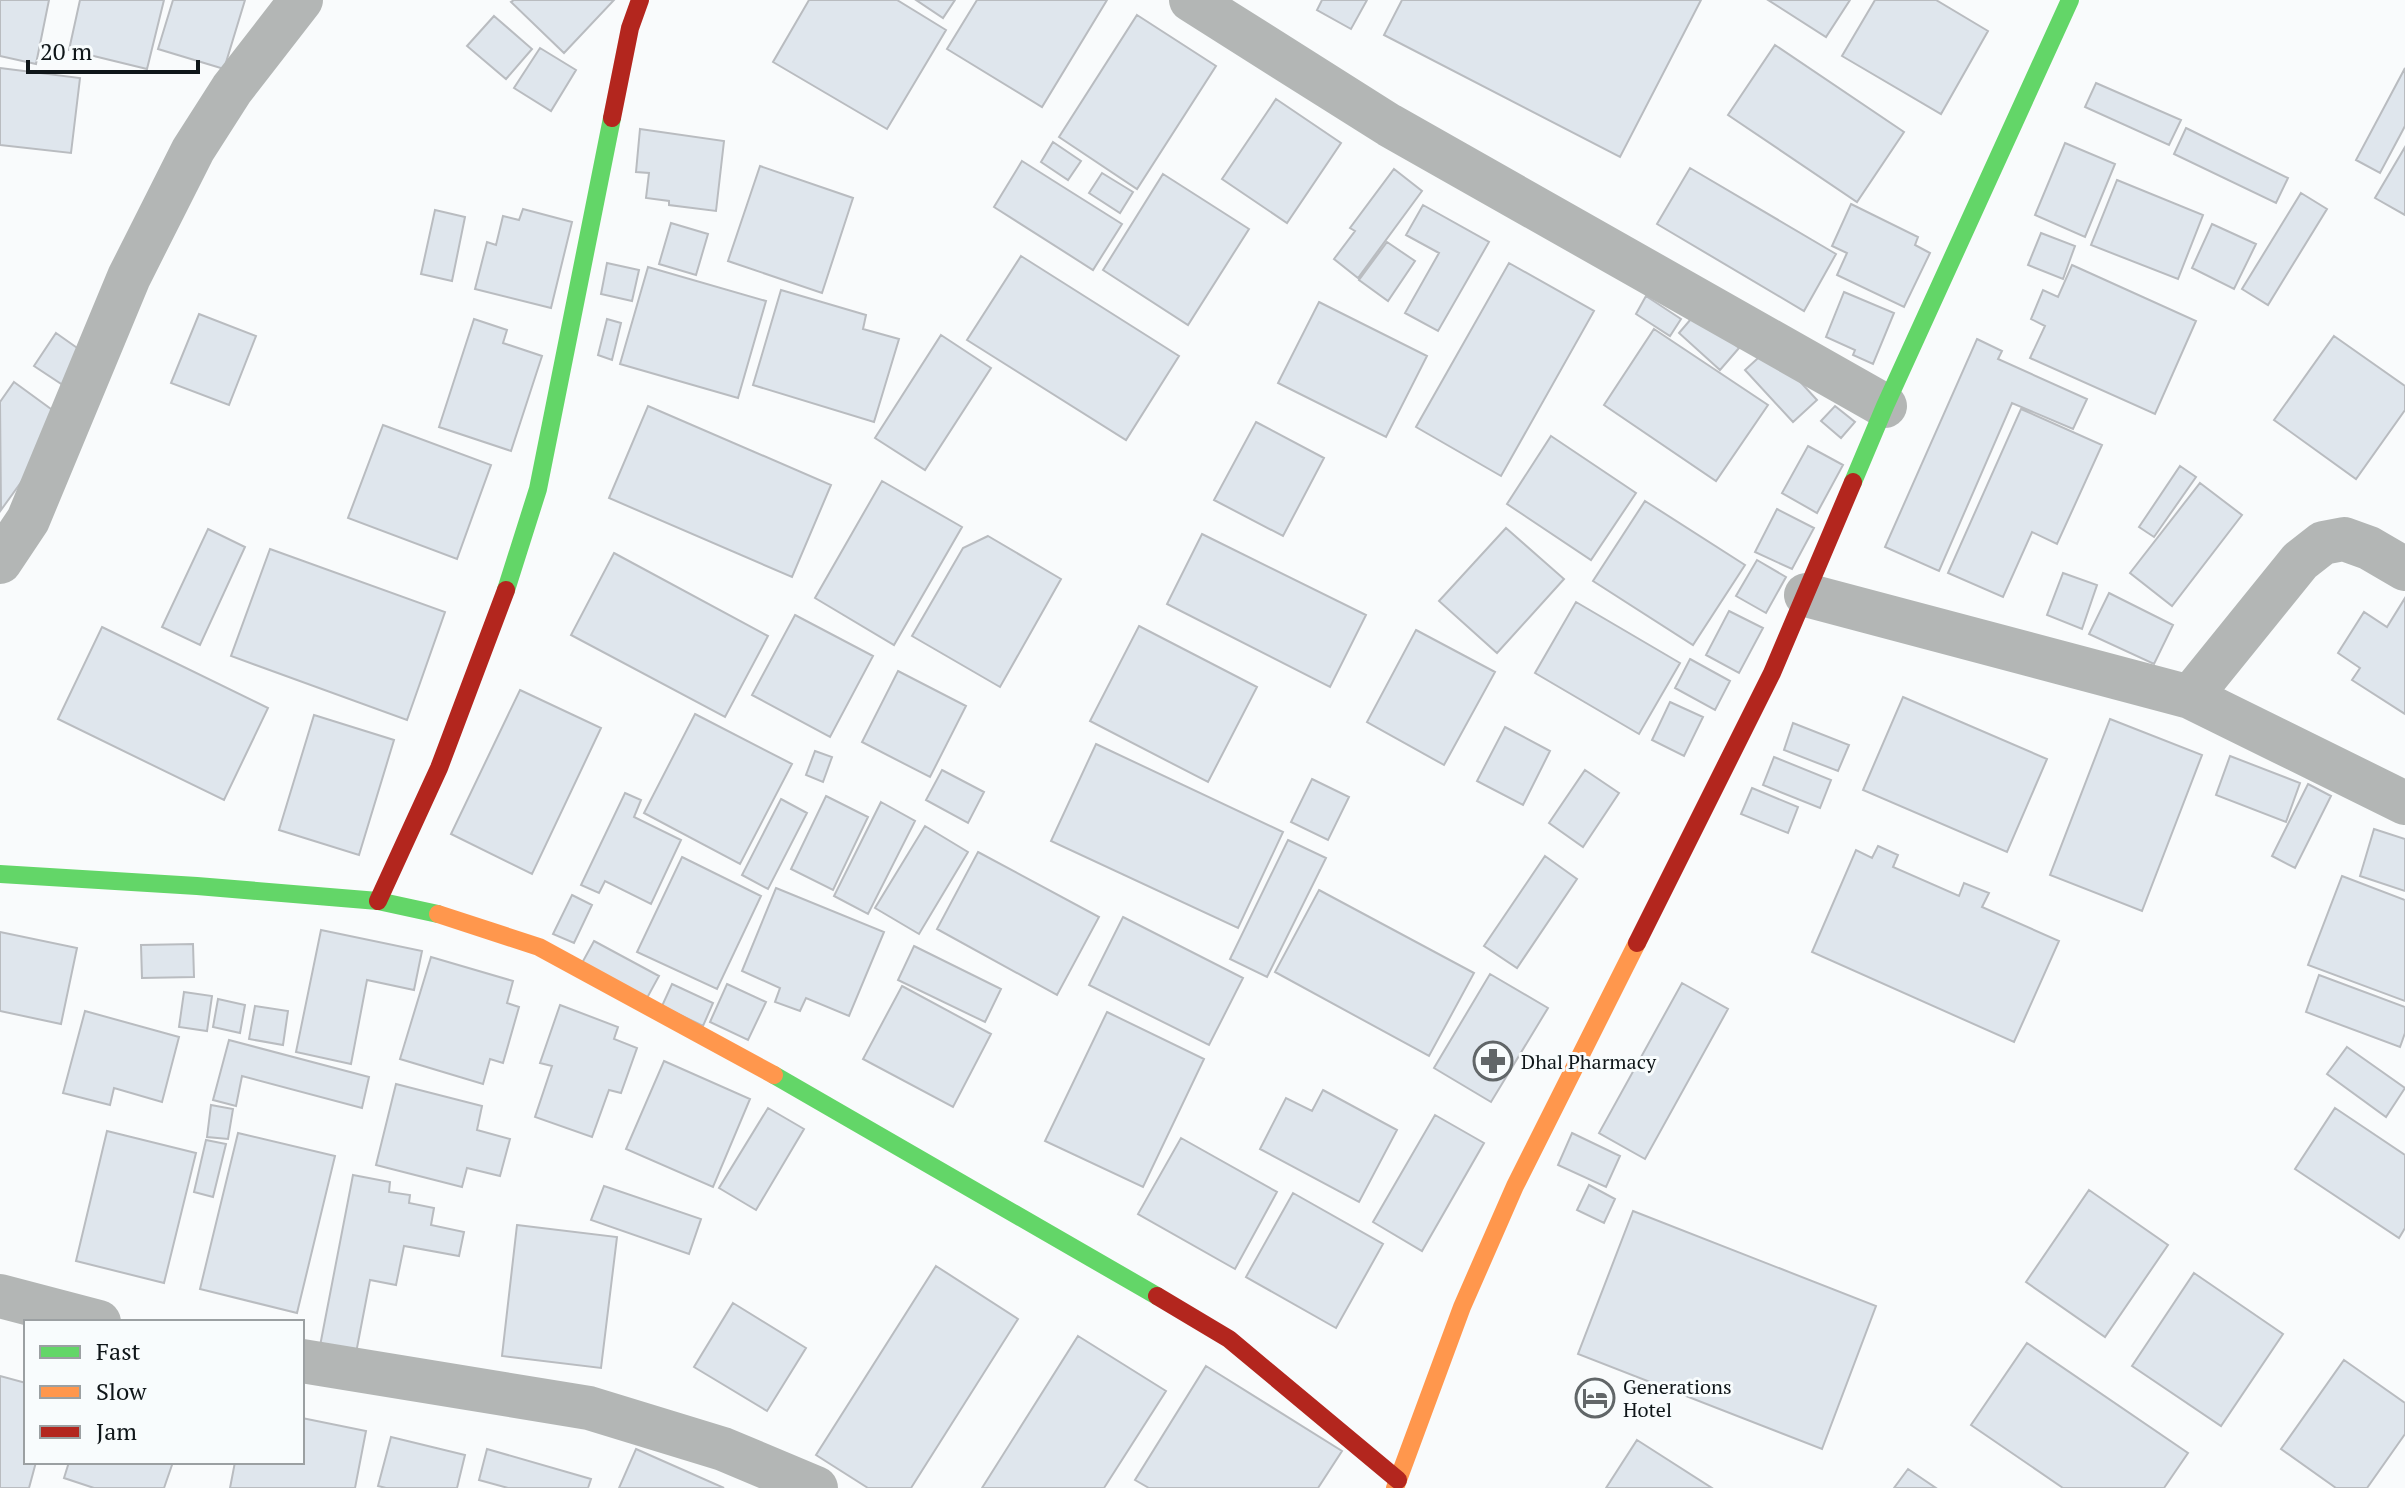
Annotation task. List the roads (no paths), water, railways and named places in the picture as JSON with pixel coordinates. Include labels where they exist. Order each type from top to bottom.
[{"type":"street","points":[[0,562],[28,520],[129,277],[193,150],[232,89],[301,0]]},
{"type":"street","points":[[378,901],[444,754],[497,617],[538,489],[630,28],[640,0]]},
{"type":"street","points":[[1191,0],[1389,125],[1885,406]]},
{"type":"street","points":[[0,874],[378,901],[453,917],[539,947],[734,1052],[1074,1246],[1229,1339],[1397,1484],[1462,1307],[1515,1186],[1772,673],[1885,406],[2070,0]]},
{"type":"street","points":[[2190,697],[2300,561],[2323,543],[2344,539],[2369,548],[2405,569]]},
{"type":"street","points":[[1806,595],[2190,697],[2405,803]]},
{"type":"street","points":[[0,1296],[91,1320]]},
{"type":"street","points":[[304,1361],[589,1408],[723,1449],[816,1488]]},
{"type":"place","name":"Dhal Pharmacy","points":[[1493,1061]]},
{"type":"place","name":"Generations Hotel","points":[[1595,1398]]}]
